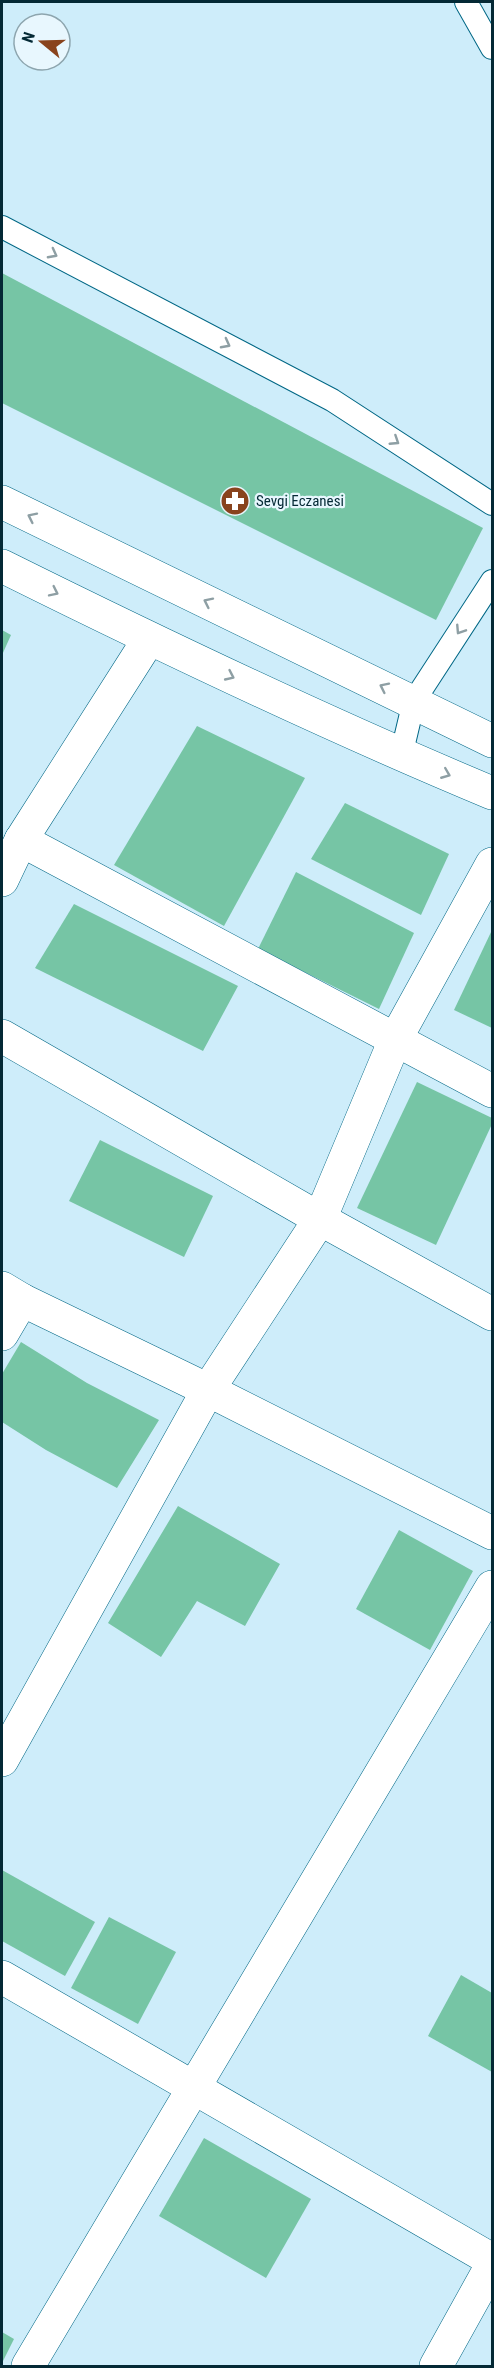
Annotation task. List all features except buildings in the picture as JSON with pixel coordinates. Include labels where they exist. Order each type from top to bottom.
[{"type":"street","points":[[2,502],[492,741]]},
{"type":"street","points":[[2,566],[149,639],[401,756],[492,794]]},
{"type":"street","points":[[2,880],[21,840],[149,639]]},
{"type":"street","points":[[21,840],[492,1091]]},
{"type":"street","points":[[2,1760],[208,1390],[320,1219],[395,1040],[492,864]]},
{"type":"street","points":[[2,1036],[320,1219],[492,1314]]},
{"type":"street","points":[[2,1334],[12,1294],[492,1533]]},
{"type":"street","points":[[28,2367],[492,1587]]},
{"type":"street","points":[[2,1977],[492,2262],[436,2367]]},
{"type":"lane","points":[[466,2],[492,48]]},
{"type":"lane","points":[[2,227],[332,400],[492,504]]},
{"type":"lane","points":[[401,756],[414,701],[492,581]]},
{"type":"place","name":"Sevgi Eczanesi","points":[[235,501]]}]
